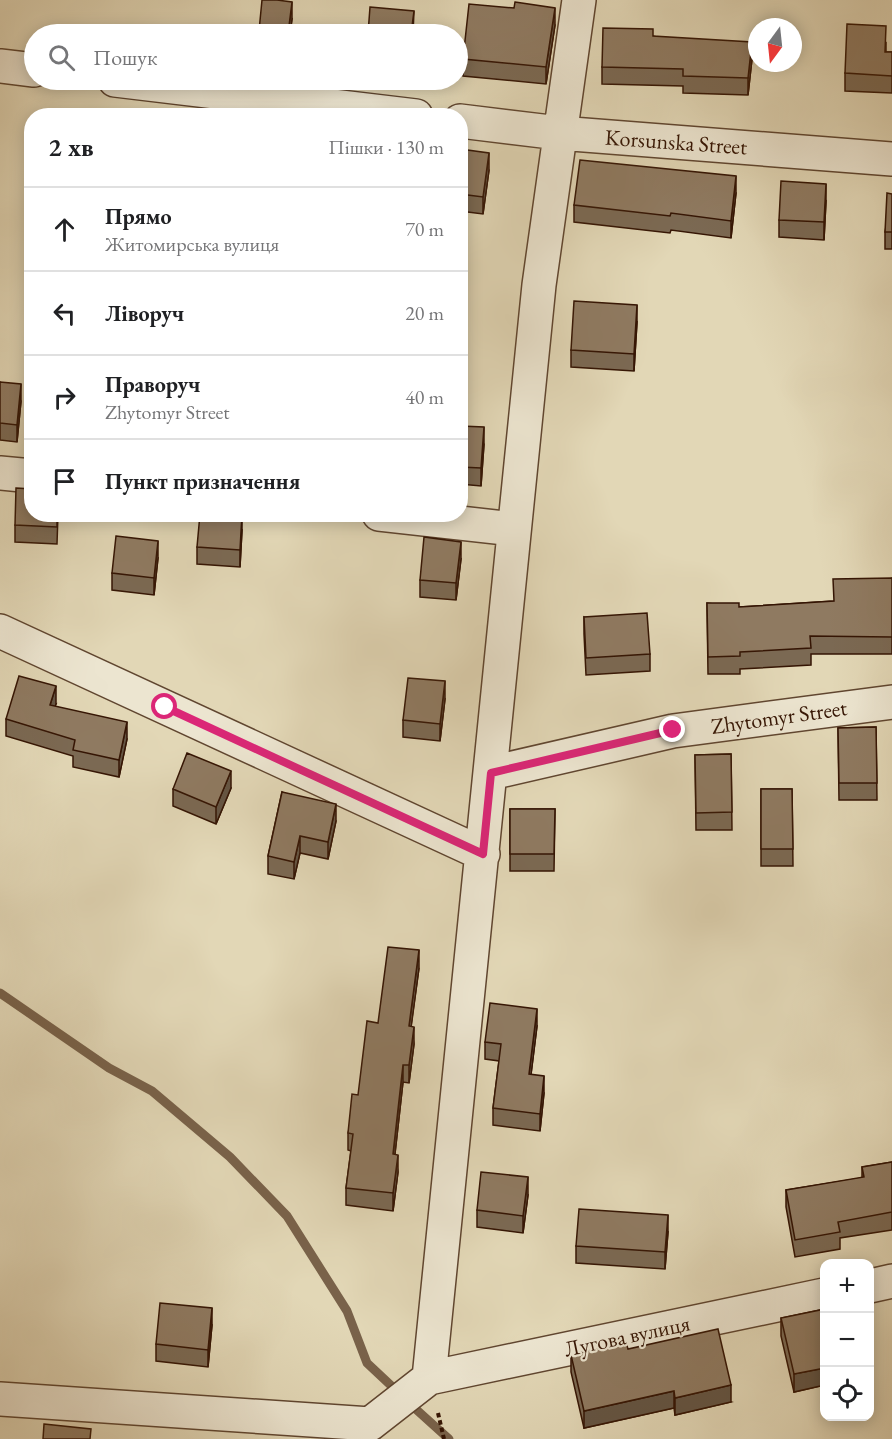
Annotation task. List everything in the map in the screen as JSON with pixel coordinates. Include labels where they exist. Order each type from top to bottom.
[{"type":"street","points":[[0,1399],[370,1424],[429,1378],[539,285],[579,0]]},
{"type":"street","points":[[0,66],[24,69]]},
{"type":"street","points":[[199,90],[349,108]]},
{"type":"street","name":"Korsunska Street","points":[[468,122],[559,133],[892,159]]},
{"type":"street","points":[[0,473],[24,475]]},
{"type":"street","points":[[451,522],[514,529]]},
{"type":"street","points":[[0,631],[483,854]]},
{"type":"street","name":"Zhytomyr Street","points":[[491,773],[673,730],[892,702]]},
{"type":"street","points":[[874,1285],[892,1281]]},
{"type":"street","name":"Лугова вулиця","points":[[429,1378],[820,1296]]},
{"type":"building","points":[[262,0],[292,2],[289,24],[260,24]]},
{"type":"building","points":[[515,2],[555,8],[546,67],[468,59],[467,24],[469,4],[514,8]]},
{"type":"building","points":[[370,7],[414,11],[412,24],[369,24]]},
{"type":"building","points":[[847,24],[886,26],[885,52],[892,52],[892,76],[845,73]]},
{"type":"building","points":[[603,28],[653,29],[653,36],[748,42],[748,78],[683,76],[683,69],[602,67]]},
{"type":"building","points":[[468,150],[489,153],[483,197],[468,195]]},
{"type":"building","points":[[580,160],[736,176],[731,221],[671,213],[670,216],[574,205]]},
{"type":"building","points":[[781,181],[826,184],[824,222],[779,220]]},
{"type":"building","points":[[887,193],[892,194],[892,232],[885,232]]},
{"type":"building","points":[[574,301],[637,305],[634,354],[571,350]]},
{"type":"building","points":[[0,382],[21,384],[17,425],[0,423]]},
{"type":"building","points":[[468,426],[484,427],[481,468],[468,467]]},
{"type":"building","points":[[16,488],[24,488],[24,522],[57,522],[57,527],[15,525]]},
{"type":"building","points":[[199,522],[242,522],[240,550],[197,547]]},
{"type":"building","points":[[116,536],[158,541],[154,578],[112,573]]},
{"type":"building","points":[[424,537],[461,542],[456,583],[420,580]]},
{"type":"building","points":[[892,578],[892,637],[810,636],[811,648],[740,652],[740,656],[708,657],[707,603],[739,603],[739,607],[834,601],[833,579]]},
{"type":"building","points":[[647,613],[650,654],[586,658],[584,617]]},
{"type":"building","points":[[19,676],[56,686],[50,705],[127,722],[119,760],[73,750],[75,740],[6,719]]},
{"type":"building","points":[[408,678],[445,681],[440,724],[403,720]]},
{"type":"building","points":[[876,727],[877,783],[839,783],[838,728]]},
{"type":"building","points":[[187,753],[231,771],[216,807],[173,789]]},
{"type":"building","points":[[731,754],[732,812],[696,813],[695,755]]},
{"type":"building","points":[[761,789],[792,789],[793,849],[761,849]]},
{"type":"building","points":[[282,792],[336,804],[328,842],[300,836],[294,862],[268,856]]},
{"type":"building","points":[[510,809],[555,809],[554,854],[510,854]]},
{"type":"building","points":[[388,947],[419,950],[409,1026],[414,1027],[409,1065],[403,1065],[393,1154],[398,1155],[393,1193],[346,1188],[353,1134],[348,1133],[352,1094],[358,1095],[367,1021],[378,1023]]},
{"type":"building","points":[[490,1003],[537,1009],[529,1074],[544,1076],[540,1114],[493,1108],[501,1044],[485,1042]]},
{"type":"building","points":[[892,1162],[892,1212],[838,1222],[840,1232],[795,1240],[786,1190],[864,1177],[862,1167]]},
{"type":"building","points":[[481,1172],[528,1177],[523,1216],[477,1210]]},
{"type":"building","points":[[579,1209],[668,1215],[665,1252],[576,1246]]},
{"type":"building","points":[[160,1303],[212,1308],[208,1350],[156,1344]]},
{"type":"building","points":[[820,1310],[820,1369],[794,1374],[781,1318]]},
{"type":"building","points":[[718,1329],[731,1385],[675,1398],[674,1391],[584,1411],[571,1355],[626,1342],[628,1349]]},
{"type":"building","points":[[44,1424],[91,1429],[90,1439],[43,1439]]},
{"type":"waterway","points":[[0,993],[109,1068],[152,1091],[230,1157],[287,1216],[347,1311],[367,1363],[399,1393]]},
{"type":"waterway","points":[[409,1403],[449,1439]]},
{"type":"route","points":[[165,707],[483,854],[491,773],[673,730]]}]
